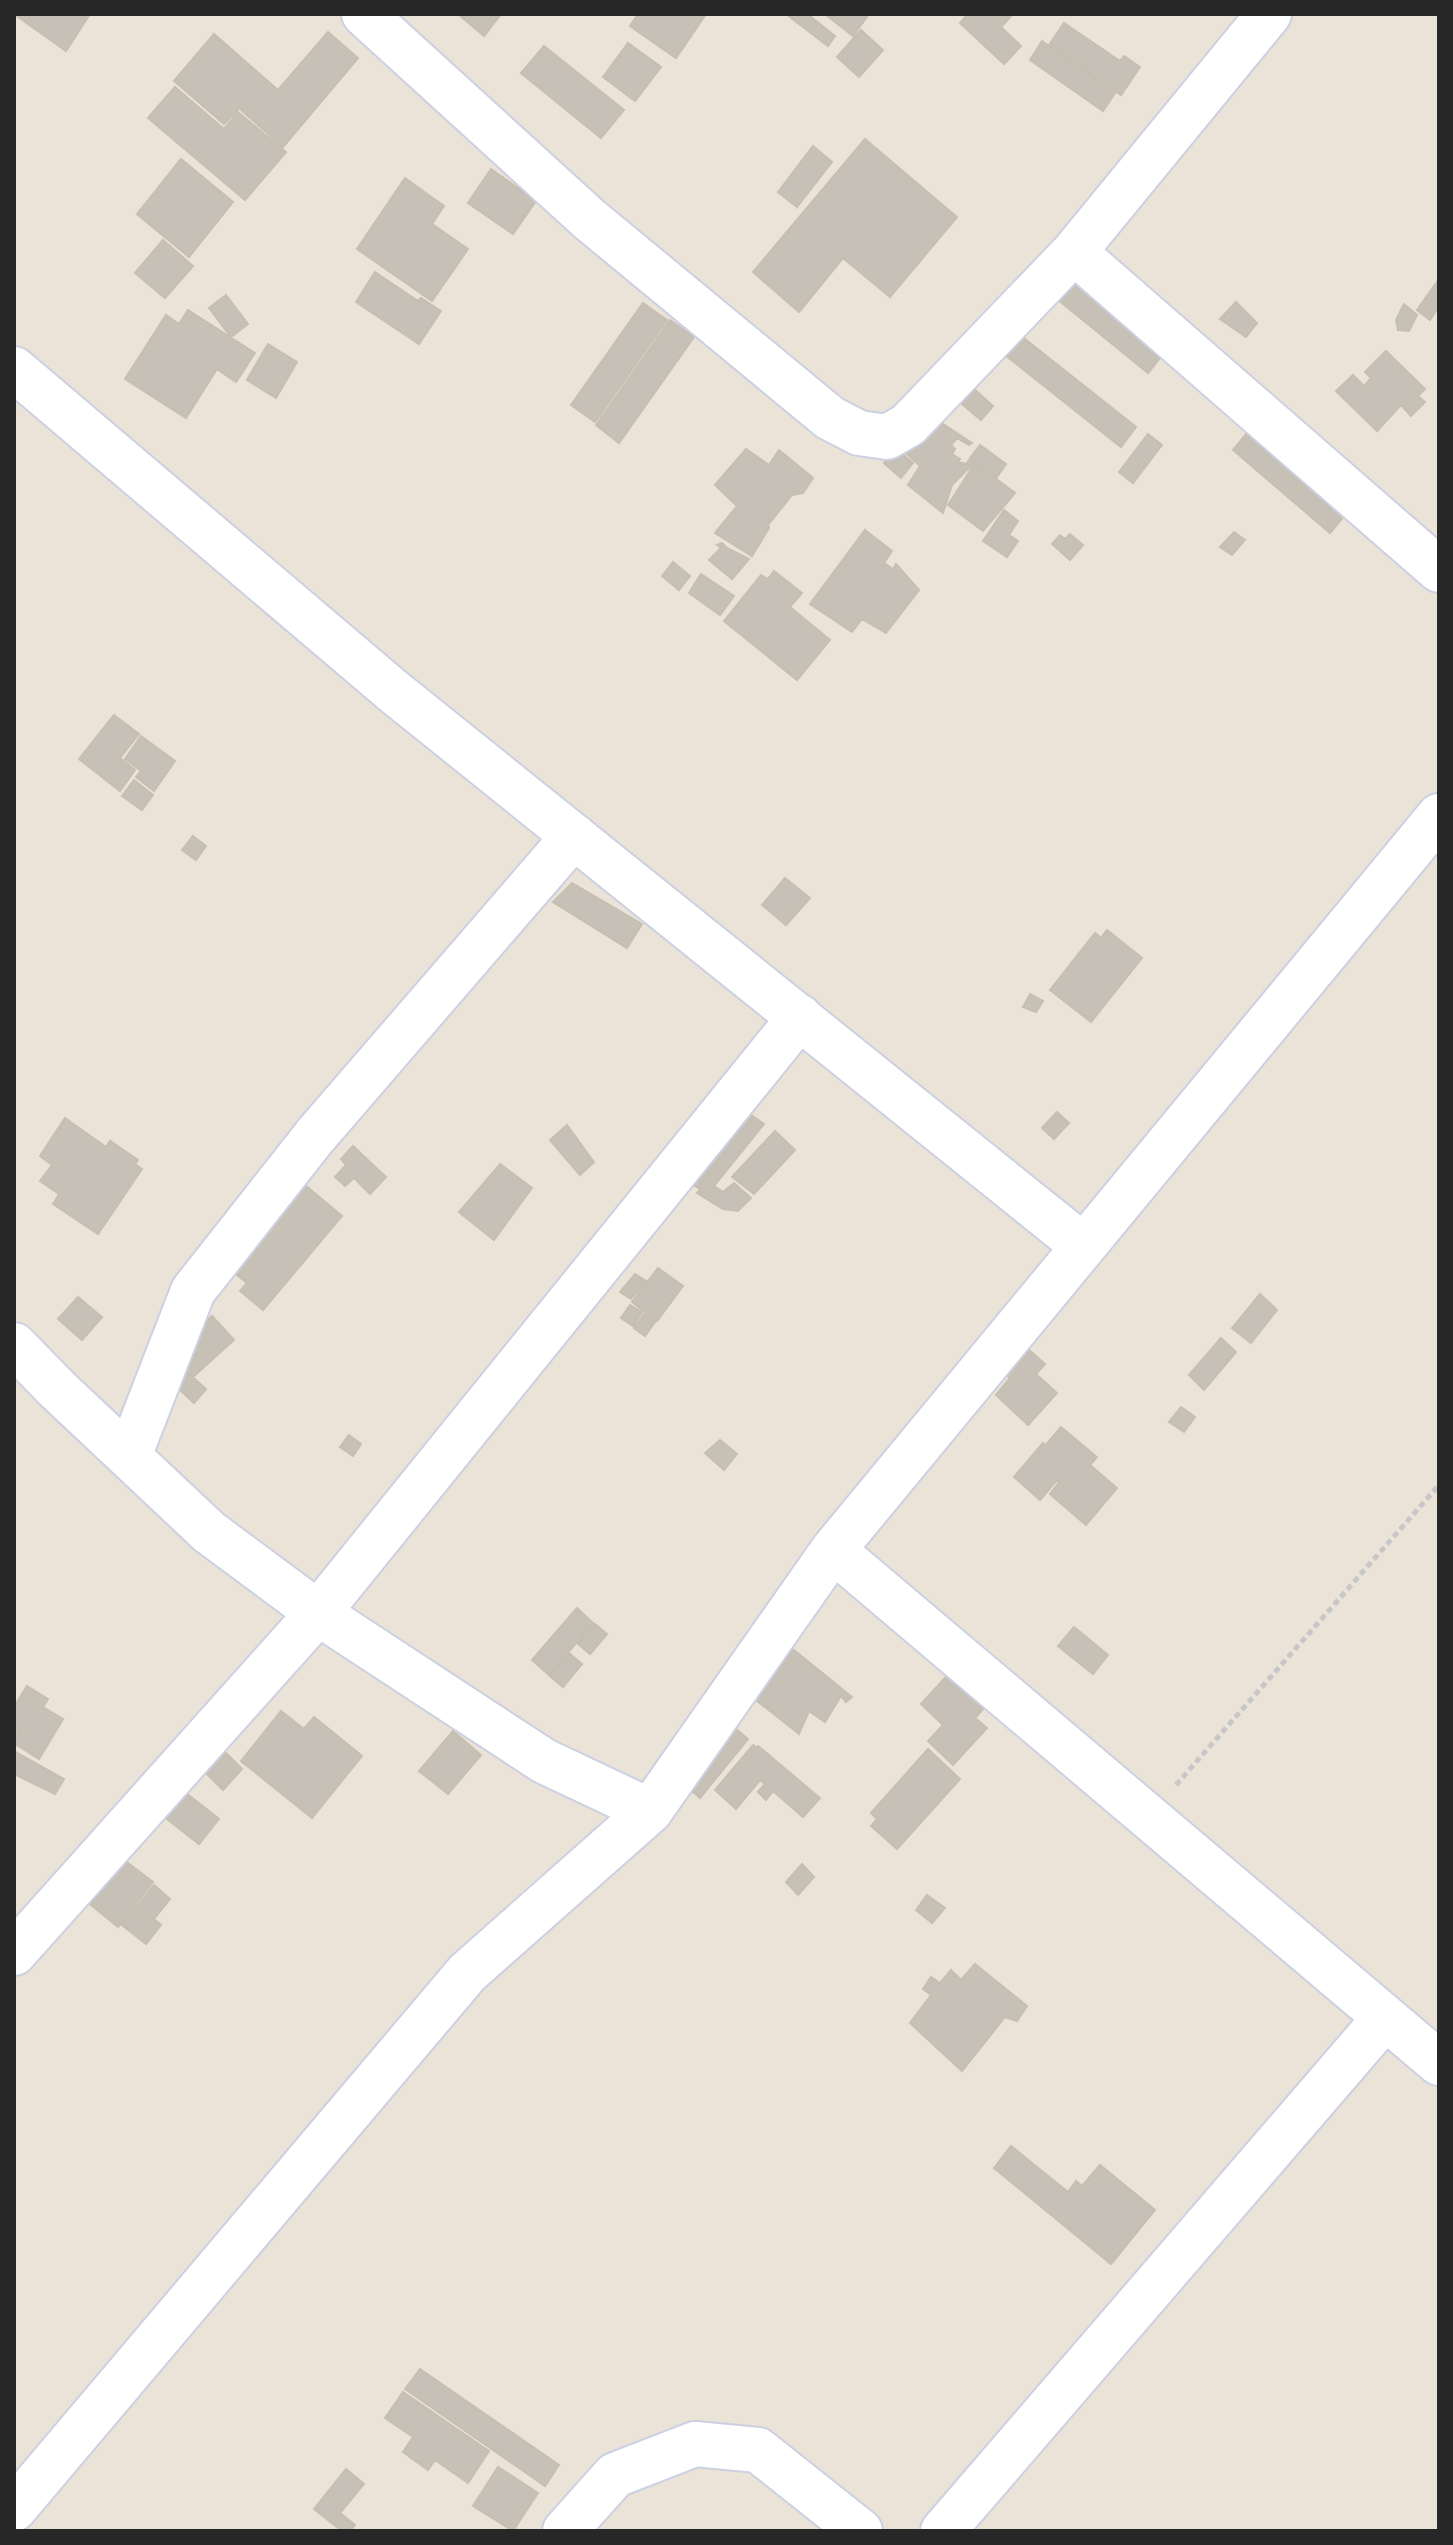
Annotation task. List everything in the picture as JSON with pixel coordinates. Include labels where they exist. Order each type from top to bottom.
[{"type":"street","points":[[364,14],[589,219],[830,418],[859,433],[887,437],[908,425],[1074,252],[1269,14]]},
{"type":"street","points":[[1074,252],[1439,570]]},
{"type":"street","points":[[14,369],[393,691],[1082,1245]]},
{"type":"street","points":[[14,2509],[467,1973],[650,1811],[833,1550],[1439,816]]},
{"type":"street","points":[[129,1456],[193,1291],[315,1136],[574,836]]},
{"type":"street","points":[[14,1953],[318,1613],[800,1017]]},
{"type":"street","points":[[14,1345],[209,1532],[318,1613],[544,1761],[650,1811]]},
{"type":"street","points":[[833,1550],[1439,2063]]},
{"type":"street","points":[[943,2531],[1384,2019]]},
{"type":"street","points":[[565,2531],[615,2475],[695,2444],[758,2450],[860,2531]]},
{"type":"path","points":[[1148,1817],[1439,1485]]},
{"type":"building","points":[[14,14],[90,14],[66,51]]},
{"type":"building","points":[[458,14],[501,14],[484,36]]},
{"type":"building","points":[[638,14],[706,14],[676,58],[630,26]]},
{"type":"building","points":[[786,14],[813,14],[811,17],[835,36],[828,46]]},
{"type":"building","points":[[825,14],[869,14],[853,36]]},
{"type":"building","points":[[968,14],[1013,14],[1001,27],[1021,46],[1004,64],[960,23]]},
{"type":"building","points":[[1064,23],[1120,61],[1124,56],[1140,67],[1121,95],[1049,45]]},
{"type":"building","points":[[861,30],[883,50],[859,77],[837,57]]},
{"type":"building","points":[[328,32],[358,58],[283,147],[239,108],[224,124],[174,81],[214,34],[278,90]]},
{"type":"building","points":[[1042,41],[1115,93],[1103,111],[1030,60]]},
{"type":"building","points":[[628,43],[661,67],[635,101],[603,77]]},
{"type":"building","points":[[544,46],[624,110],[601,138],[521,73]]},
{"type":"building","points":[[175,87],[224,129],[238,112],[286,152],[245,200],[148,118]]},
{"type":"building","points":[[865,139],[957,217],[890,297],[843,258],[799,312],[753,272]]},
{"type":"building","points":[[813,146],[832,162],[797,207],[778,192]]},
{"type":"building","points":[[181,159],[233,202],[189,257],[137,214]]},
{"type":"building","points":[[491,169],[536,201],[513,234],[468,203]]},
{"type":"building","points":[[405,178],[444,206],[432,224],[468,249],[432,301],[357,249]]},
{"type":"building","points":[[163,240],[193,266],[165,298],[135,273]]},
{"type":"building","points":[[375,272],[418,301],[421,298],[441,311],[419,344],[356,302]]},
{"type":"building","points":[[1067,274],[1164,353],[1148,373],[1051,294]]},
{"type":"building","points":[[1439,279],[1439,306],[1430,320],[1417,310]]},
{"type":"building","points":[[226,295],[248,324],[231,337],[209,308]]},
{"type":"building","points":[[1236,302],[1257,323],[1246,337],[1220,319]]},
{"type":"building","points":[[643,303],[667,320],[595,422],[571,405]]},
{"type":"building","points":[[1404,304],[1417,315],[1409,331],[1398,330],[1396,320]]},
{"type":"building","points":[[188,310],[255,353],[236,382],[217,369],[186,418],[125,379],[166,315],[179,324]]},
{"type":"building","points":[[670,320],[694,337],[619,443],[596,425]]},
{"type":"building","points":[[1020,335],[1136,427],[1121,447],[1005,355]]},
{"type":"building","points":[[268,344],[297,362],[276,398],[247,380]]},
{"type":"building","points":[[1386,351],[1425,389],[1418,396],[1425,402],[1411,416],[1401,405],[1377,431],[1336,391],[1353,375],[1364,386],[1371,378],[1365,372]]},
{"type":"building","points":[[973,388],[993,406],[981,420],[961,403]]},
{"type":"building","points":[[943,424],[972,443],[969,445],[957,438],[951,445],[955,449],[952,454],[960,459],[958,462],[966,464],[970,459],[974,463],[952,485],[943,513],[908,485],[920,466],[906,453],[930,429]]},
{"type":"building","points":[[1252,427],[1349,510],[1330,533],[1233,450]]},
{"type":"building","points":[[1148,434],[1162,445],[1133,483],[1119,472]]},
{"type":"building","points":[[980,445],[1006,464],[997,477],[970,458]]},
{"type":"building","points":[[895,448],[913,463],[901,478],[884,463]]},
{"type":"building","points":[[746,449],[769,465],[779,450],[813,478],[803,493],[792,495],[768,525],[752,556],[715,533],[737,506],[715,485]]},
{"type":"building","points":[[975,463],[1015,493],[983,531],[948,505]]},
{"type":"building","points":[[1004,510],[1018,521],[1009,535],[1018,541],[1007,557],[983,541]]},
{"type":"building","points":[[865,530],[892,551],[884,563],[893,569],[896,564],[919,590],[886,633],[862,619],[852,632],[810,604]]},
{"type":"building","points":[[1234,532],[1245,540],[1232,555],[1220,547]]},
{"type":"building","points":[[1070,534],[1083,545],[1070,560],[1052,544],[1060,535],[1065,539]]},
{"type":"building","points":[[722,543],[749,559],[732,579],[709,560],[721,548],[717,545]]},
{"type":"building","points":[[673,562],[690,576],[679,590],[662,576]]},
{"type":"building","points":[[774,571],[802,593],[790,607],[830,640],[797,680],[724,621],[761,575],[768,579]]},
{"type":"building","points":[[701,574],[734,596],[720,615],[689,593]]},
{"type":"building","points":[[114,715],[139,734],[120,758],[135,770],[120,791],[79,759]]},
{"type":"building","points":[[141,736],[175,761],[154,791],[136,777],[141,771],[125,759]]},
{"type":"building","points":[[134,780],[153,795],[142,810],[122,796]]},
{"type":"building","points":[[193,836],[206,846],[196,860],[182,850]]},
{"type":"building","points":[[785,878],[810,898],[786,925],[762,905]]},
{"type":"building","points":[[572,883],[642,924],[627,948],[553,902]]},
{"type":"building","points":[[1107,930],[1142,958],[1091,1022],[1050,990],[1095,933],[1101,938]]},
{"type":"building","points":[[1030,994],[1043,1001],[1036,1012],[1023,1007]]},
{"type":"building","points":[[732,1102],[764,1124],[714,1186],[723,1192],[734,1183],[751,1198],[738,1211],[723,1209],[697,1193],[700,1189],[676,1174]]},
{"type":"building","points":[[1057,1112],[1069,1123],[1054,1139],[1042,1128]]},
{"type":"building","points":[[65,1118],[106,1147],[110,1141],[138,1160],[135,1164],[142,1169],[98,1234],[53,1204],[59,1194],[40,1181],[52,1165],[40,1156]]},
{"type":"building","points":[[567,1125],[594,1162],[580,1175],[550,1140]]},
{"type":"building","points":[[775,1131],[795,1150],[754,1194],[732,1177]]},
{"type":"building","points":[[353,1146],[386,1177],[370,1194],[354,1178],[345,1186],[335,1177],[346,1165],[341,1159]]},
{"type":"building","points":[[500,1164],[532,1188],[494,1240],[459,1212]]},
{"type":"building","points":[[300,1181],[342,1216],[263,1310],[240,1291],[247,1283],[227,1267]]},
{"type":"building","points":[[658,1268],[683,1286],[657,1321],[632,1302]]},
{"type":"building","points":[[635,1274],[646,1281],[631,1299],[620,1292]]},
{"type":"building","points":[[1260,1294],[1277,1310],[1251,1343],[1232,1328]]},
{"type":"building","points":[[78,1297],[102,1317],[82,1340],[58,1319]]},
{"type":"building","points":[[630,1305],[642,1312],[633,1326],[621,1318]]},
{"type":"building","points":[[644,1314],[655,1322],[645,1336],[634,1328]]},
{"type":"building","points":[[212,1316],[234,1340],[193,1377],[172,1353]]},
{"type":"building","points":[[1221,1338],[1236,1352],[1204,1390],[1189,1375]]},
{"type":"building","points":[[1019,1341],[1045,1364],[1036,1374],[1057,1393],[1028,1425],[996,1395],[1010,1378],[996,1365]]},
{"type":"building","points":[[163,1350],[206,1389],[194,1403],[151,1363]]},
{"type":"building","points":[[1181,1407],[1195,1417],[1184,1432],[1169,1422]]},
{"type":"building","points":[[1061,1427],[1097,1457],[1090,1465],[1117,1488],[1086,1525],[1050,1494],[1059,1482],[1057,1480],[1040,1500],[1014,1477]]},
{"type":"building","points":[[349,1435],[361,1444],[353,1456],[340,1447]]},
{"type":"building","points":[[720,1440],[737,1454],[724,1470],[705,1453]]},
{"type":"building","points":[[577,1608],[593,1623],[549,1675],[532,1660]]},
{"type":"building","points":[[595,1624],[607,1634],[590,1654],[578,1644]]},
{"type":"building","points":[[1074,1627],[1108,1655],[1093,1674],[1058,1646]]},
{"type":"building","points":[[779,1638],[852,1697],[846,1702],[841,1696],[825,1722],[809,1711],[799,1734],[733,1682]]},
{"type":"building","points":[[569,1653],[582,1664],[563,1687],[550,1676]]},
{"type":"building","points":[[957,1665],[993,1698],[975,1718],[987,1728],[953,1765],[928,1741],[943,1725],[921,1704]]},
{"type":"building","points":[[27,1686],[48,1699],[43,1707],[63,1719],[39,1759],[14,1743],[18,1733],[14,1731],[14,1707]]},
{"type":"building","points":[[281,1711],[304,1729],[314,1717],[362,1756],[312,1818],[241,1761]]},
{"type":"building","points":[[734,1727],[748,1739],[700,1798],[677,1778]]},
{"type":"building","points":[[453,1731],[481,1755],[448,1794],[419,1771]]},
{"type":"building","points":[[217,1744],[242,1769],[223,1790],[198,1765]]},
{"type":"building","points":[[753,1745],[820,1798],[803,1817],[773,1791],[766,1800],[758,1792],[765,1784],[760,1780],[736,1809],[715,1790]]},
{"type":"building","points":[[928,1749],[960,1779],[897,1849],[871,1826],[877,1819],[871,1813]]},
{"type":"building","points":[[14,1751],[64,1779],[55,1794],[14,1774]]},
{"type":"building","points":[[186,1793],[219,1819],[199,1844],[167,1819]]},
{"type":"building","points":[[124,1860],[153,1882],[118,1927],[90,1904]]},
{"type":"building","points":[[802,1864],[814,1877],[798,1895],[786,1882]]},
{"type":"building","points":[[154,1885],[170,1899],[154,1919],[161,1925],[146,1944],[122,1925]]},
{"type":"building","points":[[927,1895],[945,1908],[932,1923],[916,1910]]},
{"type":"building","points":[[975,1964],[1027,2006],[1017,2021],[1005,2017],[962,2071],[910,2023],[931,1995],[923,1989],[931,1977],[940,1983],[951,1970],[961,1980]]},
{"type":"building","points":[[1011,2146],[1068,2192],[1076,2181],[1082,2186],[1100,2165],[1155,2210],[1111,2264],[994,2168]]},
{"type":"building","points":[[420,2369],[559,2465],[545,2486],[405,2389]]},
{"type":"building","points":[[403,2392],[489,2451],[468,2483],[435,2460],[428,2470],[403,2452],[413,2437],[385,2418]]},
{"type":"building","points":[[498,2467],[538,2493],[513,2531],[473,2506]]},
{"type":"building","points":[[346,2469],[364,2484],[340,2513],[355,2525],[350,2531],[342,2531],[314,2509]]}]
